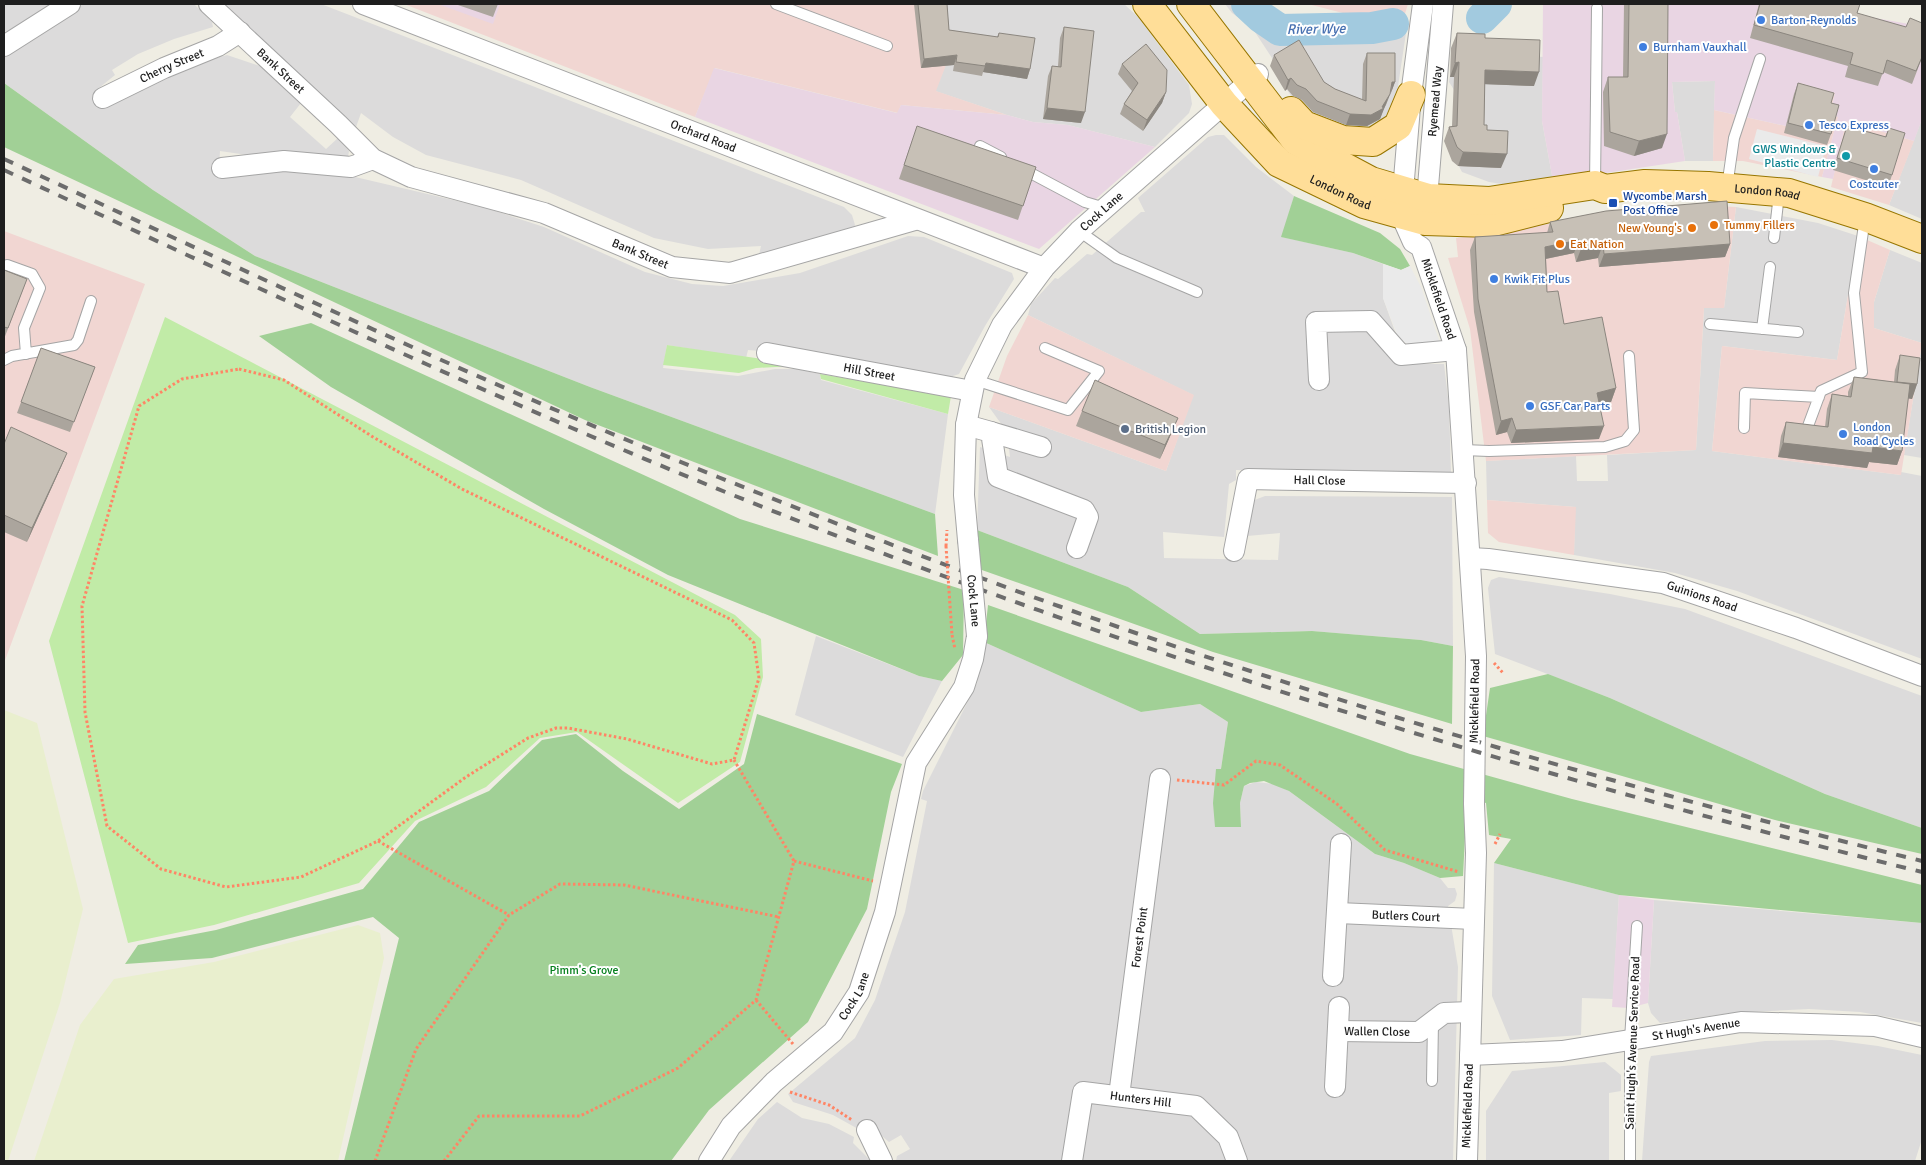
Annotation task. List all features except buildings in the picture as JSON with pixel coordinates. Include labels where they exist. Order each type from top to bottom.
[{"type":"main road","name":"London Road","points":[[1147,4],[1296,140],[1371,181],[1416,215],[1489,201],[1644,184],[1727,188],[1789,194],[1865,217],[1922,239]]},
{"type":"main road","points":[[1173,4],[1216,61],[1241,89],[1304,125],[1343,140],[1373,142],[1398,126],[1411,95]]},
{"type":"main road","name":"London Road","points":[[1191,4],[1212,29],[1241,89]]},
{"type":"street","points":[[4,46],[70,4]]},
{"type":"street","name":"Bank Street","points":[[209,4],[373,159],[411,177],[544,213],[672,267],[730,273],[915,220]]},
{"type":"street","name":"Orchard Road","points":[[363,4],[915,220],[1044,268]]},
{"type":"street","name":"Ryemead Way","points":[[1416,215],[1411,95],[1423,4]]},
{"type":"street","name":"Ryemead Way","points":[[1416,215],[1443,4]]},
{"type":"street","name":"Cherry Street","points":[[103,98],[164,68],[218,46],[240,32]]},
{"type":"street","name":"Cock Lane","points":[[709,1161],[731,1126],[774,1082],[805,1058],[833,1032],[859,992],[884,912],[916,763],[964,687],[973,659],[977,636],[964,495],[966,426],[973,386],[1002,325],[1044,268],[1079,231],[1241,89]]},
{"type":"street","points":[[222,168],[284,161],[351,167],[373,159]]},
{"type":"street","name":"Micklefield Road","points":[[1416,215],[1456,350],[1471,558],[1476,656],[1474,919],[1467,1161]]},
{"type":"street","points":[[1319,380],[1316,322],[1371,321],[1401,354],[1456,350]]},
{"type":"street","name":"Hill Street","points":[[766,353],[973,386]]},
{"type":"street","points":[[966,426],[1041,447]]},
{"type":"street","points":[[991,432],[998,477],[1084,510],[1088,517],[1077,548]]},
{"type":"street","name":"Hall Close","points":[[1234,551],[1248,479],[1466,483]]},
{"type":"street","name":"Guinions Road","points":[[1471,558],[1663,584],[1796,628],[1922,676]]},
{"type":"street","name":"Forest Point","points":[[1119,1096],[1160,779]]},
{"type":"street","points":[[1333,976],[1342,844]]},
{"type":"street","name":"Butlers Court","points":[[1338,913],[1474,919]]},
{"type":"street","name":"Wallen Close","points":[[1335,1087],[1339,1007]]},
{"type":"street","name":"Wallen Close","points":[[1338,1031],[1419,1032],[1444,1013],[1470,1012]]},
{"type":"street","name":"St Hugh's Avenue","points":[[1470,1055],[1562,1051],[1741,1022],[1875,1026],[1922,1037]]},
{"type":"street","name":"Hunters Hill","points":[[1072,1161],[1083,1092],[1196,1106],[1228,1137],[1237,1161]]},
{"type":"street","points":[[867,1130],[882,1161]]},
{"type":"lane","points":[[776,4],[887,46]]},
{"type":"lane","points":[[1597,8],[1599,190]]},
{"type":"lane","points":[[1727,188],[1734,138],[1760,59]]},
{"type":"lane","points":[[980,146],[1085,202],[1105,208]]},
{"type":"lane","points":[[1774,238],[1779,193]]},
{"type":"lane","points":[[1808,426],[1821,391],[1862,372],[1854,293],[1865,217]]},
{"type":"lane","points":[[1079,231],[1117,258],[1198,292]]},
{"type":"lane","points":[[7,265],[32,274],[40,288],[24,328],[26,354]]},
{"type":"lane","points":[[1762,329],[1770,267]]},
{"type":"lane","points":[[4,360],[74,345],[78,340],[91,301]]},
{"type":"lane","points":[[1710,324],[1798,332]]},
{"type":"lane","points":[[973,386],[1068,410],[1099,371],[1045,348]]},
{"type":"lane","points":[[1463,450],[1605,446],[1625,441],[1634,430],[1629,356]]},
{"type":"lane","points":[[1744,428],[1745,393],[1819,397]]},
{"type":"lane","name":"Saint Hugh's Avenue Service Road","points":[[1630,1161],[1630,1040],[1637,926]]},
{"type":"lane","points":[[1432,1081],[1433,1021]]},
{"type":"path","points":[[734,760],[712,764],[628,739],[568,728],[556,728],[528,738],[466,777],[378,841],[301,877],[226,887],[161,869],[107,826],[85,712],[82,606],[138,406],[182,379],[239,368],[284,380],[373,437],[462,489],[732,620],[754,643],[759,678],[734,760],[794,861],[890,885]]},
{"type":"path","points":[[946,546],[952,635]]},
{"type":"path","points":[[1160,779],[1224,785],[1256,762],[1280,765],[1337,804],[1386,850],[1458,872],[1474,874]]},
{"type":"path","points":[[378,841],[509,915]]},
{"type":"path","points":[[444,1161],[479,1116],[580,1116],[678,1068],[756,1000],[794,861]]},
{"type":"path","points":[[375,1161],[416,1049],[509,915],[560,884],[624,885],[779,917]]},
{"type":"path","points":[[756,1000],[805,1058]]},
{"type":"path","points":[[774,1082],[790,1092],[829,1105],[867,1130]]},
{"type":"shaded area","points":[[4,4],[58,4],[22,27],[4,32]]},
{"type":"shaded area","points":[[83,4],[194,4],[212,22],[213,27],[174,39],[138,54],[112,70],[115,75],[94,92],[95,102],[102,108],[179,69],[227,55],[260,66],[301,103],[290,117],[326,149],[338,138],[349,151],[348,157],[267,158],[220,151],[219,166],[351,176],[483,207],[544,227],[645,272],[692,284],[723,286],[800,273],[908,236],[924,237],[1012,273],[1014,279],[985,326],[959,374],[953,376],[952,381],[795,354],[748,350],[746,358],[667,345],[663,368],[738,376],[775,369],[797,369],[820,374],[821,380],[948,414],[935,514],[590,387],[255,256],[153,190],[4,83],[4,55]]},
{"type":"shaded area","points":[[217,4],[321,4],[844,207],[852,215],[855,225],[852,233],[757,264],[761,246],[708,249],[654,238],[521,180],[426,155],[393,137],[361,113],[355,130]]},
{"type":"shaded area","points":[[404,4],[943,4],[943,10],[947,11],[951,52],[936,91],[1007,115],[901,105],[898,113],[715,68],[695,117]]},
{"type":"shaded area","points":[[438,4],[500,4],[493,24]]},
{"type":"shaded area","points":[[943,4],[1124,4],[1138,17],[1189,85],[1192,104],[1189,113],[1155,147],[1068,125],[1033,122],[935,91],[951,52]]},
{"type":"shaded area","points":[[1225,4],[1234,4],[1274,37],[1301,38],[1312,35],[1406,33],[1394,113],[1382,129],[1328,127],[1294,100],[1278,77],[1272,58],[1251,26],[1232,13]]},
{"type":"shaded area","points":[[1308,4],[1408,4],[1404,17],[1362,18]]},
{"type":"shaded area","points":[[1543,4],[1821,4],[1858,15],[1909,24],[1922,23],[1922,119],[1914,141],[1846,121],[1833,179],[1822,177],[1838,117],[1830,115],[1835,93],[1800,83],[1786,126],[1714,110],[1715,81],[1672,82],[1675,112],[1677,112],[1685,161],[1553,181],[1542,121]]},
{"type":"shaded area","points":[[1454,48],[1543,57],[1542,121],[1553,181],[1522,187],[1489,182],[1462,172],[1450,149],[1458,96],[1449,82]]},
{"type":"shaded area","points":[[714,68],[897,113],[901,105],[1007,115],[1033,122],[1068,125],[1155,147],[1039,249],[695,117]]},
{"type":"shaded area","points":[[1715,81],[1713,161],[1685,161],[1677,112],[1675,112],[1672,82]]},
{"type":"shaded area","points":[[1800,83],[1835,93],[1830,114],[1838,117],[1822,177],[1743,161],[1713,161],[1714,110],[1786,126]]},
{"type":"shaded area","points":[[1922,119],[1922,219],[1889,205]]},
{"type":"shaded area","points":[[1846,121],[1914,141],[1889,205],[1831,187]]},
{"type":"shaded area","points":[[1757,129],[1826,146],[1818,177],[1749,159]]},
{"type":"shaded area","points":[[1224,135],[1256,167],[1294,196],[1282,237],[1353,253],[1383,264],[1383,298],[1397,337],[1404,342],[1407,364],[1444,364],[1449,406],[1451,473],[1236,470],[1236,480],[1229,484],[1224,537],[1163,532],[1164,558],[1278,560],[1280,533],[1247,536],[1245,529],[1252,501],[1265,496],[1452,497],[1453,646],[1421,640],[1312,631],[1200,634],[1128,587],[977,530],[980,447],[1010,457],[1007,432],[989,407],[1166,471],[1193,395],[1028,315],[1031,304],[1055,278],[1058,279],[1087,254],[1092,255],[1141,212],[1145,212],[1138,198],[1208,137]]},
{"type":"shaded area","points":[[1696,205],[1736,207],[1724,308],[1704,308],[1696,450],[1486,461],[1470,329],[1448,258],[1458,257],[1456,238],[1516,230],[1617,211]]},
{"type":"shaded area","points":[[1736,207],[1818,223],[1858,236],[1837,360],[1722,346],[1712,451],[1922,476],[1922,659],[1737,591],[1675,573],[1574,555],[1575,507],[1487,500],[1486,461],[1576,456],[1577,481],[1608,481],[1607,455],[1696,450],[1704,308],[1724,308]]},
{"type":"shaded area","points":[[4,231],[145,284],[4,663]]},
{"type":"shaded area","points":[[1858,236],[1890,250],[1874,302],[1874,328],[1922,343],[1901,475],[1712,451],[1722,346],[1837,360]]},
{"type":"shaded area","points":[[1890,250],[1922,263],[1922,343],[1874,328],[1874,302]]},
{"type":"shaded area","points":[[1383,264],[1401,270],[1410,266],[1421,287],[1441,346],[1411,347],[1398,337],[1383,298]]},
{"type":"shaded area","points":[[1028,315],[1194,395],[1166,471],[989,407],[1007,356]]},
{"type":"shaded area","points":[[1922,344],[1922,458],[1904,455]]},
{"type":"shaded area","points":[[1487,500],[1576,507],[1574,555],[1499,542],[1488,533]]},
{"type":"shaded area","points":[[1499,577],[1610,594],[1685,609],[1922,696],[1922,828],[1825,794],[1610,698],[1495,654],[1488,588],[1491,580]]},
{"type":"shaded area","points":[[816,636],[919,676],[942,681],[903,757],[795,715]]},
{"type":"shaded area","points":[[984,642],[1141,712],[1200,704],[1228,722],[1221,769],[1216,769],[1241,827],[1240,803],[1244,786],[1256,782],[1274,784],[1289,791],[1375,854],[1404,863],[1440,878],[1448,888],[1455,888],[1457,894],[1455,901],[1448,906],[1458,967],[1453,1161],[896,1161],[897,1156],[910,1149],[901,1135],[889,1142],[869,1125],[860,1130],[833,1115],[793,1102],[788,1094],[855,1038],[875,1000],[905,912],[927,801],[921,799],[923,791],[977,683]]},
{"type":"shaded area","points":[[1494,863],[1619,895],[1613,999],[1582,998],[1581,1035],[1510,1040],[1492,996]]},
{"type":"shaded area","points":[[1619,895],[1654,900],[1648,1003],[1629,1008],[1612,1007]]},
{"type":"shaded area","points":[[1654,900],[1922,923],[1922,1023],[1860,1012],[1809,1009],[1731,1013],[1660,1023],[1651,1013],[1648,1003]]},
{"type":"shaded area","points":[[1832,1040],[1878,1046],[1922,1055],[1922,1139],[1915,1161],[1642,1161],[1651,1056],[1765,1041]]},
{"type":"shaded area","points":[[1605,1062],[1621,1075],[1621,1091],[1609,1093],[1609,1161],[1486,1161],[1486,1111],[1512,1071]]},
{"type":"shaded area","points":[[777,1102],[802,1118],[829,1124],[854,1137],[853,1143],[871,1161],[729,1161],[758,1119]]},
{"type":"green space","points":[[4,83],[153,190],[255,256],[590,387],[935,514],[938,556],[585,420],[4,147]]},
{"type":"green space","points":[[1294,196],[1380,233],[1400,249],[1410,266],[1401,270],[1353,253],[1281,237]]},
{"type":"green space","points":[[165,317],[735,615],[761,639],[763,677],[740,762],[678,803],[577,732],[540,738],[486,787],[415,821],[359,883],[214,925],[128,943],[49,641]]},
{"type":"green space","points":[[311,323],[740,519],[964,590],[963,655],[942,681],[919,676],[668,575],[544,509],[331,387],[259,336]]},
{"type":"green space","points":[[667,345],[796,364],[795,366],[756,368],[739,373],[663,365]]},
{"type":"green space","points":[[820,374],[951,396],[948,414],[821,379]]},
{"type":"green space","points":[[977,530],[1128,587],[1200,634],[1312,631],[1421,640],[1453,646],[1452,724],[1213,652],[979,569]]},
{"type":"green space","points":[[988,605],[1410,754],[1572,799],[1922,885],[1922,923],[1619,895],[1494,863],[1511,839],[1489,835],[1486,803],[1467,798],[1463,876],[1440,878],[1404,863],[1375,854],[1289,791],[1264,781],[1244,786],[1240,803],[1241,827],[1215,827],[1213,803],[1216,769],[1221,769],[1228,722],[1200,704],[1141,712],[984,642]]},
{"type":"green space","points":[[1548,674],[1610,698],[1825,794],[1922,828],[1922,854],[1775,820],[1483,736],[1490,688]]},
{"type":"green space","points":[[4,710],[37,723],[83,909],[60,1003],[8,1161],[4,1161]]},
{"type":"green space","name":"Pimm's Grove","points":[[757,714],[902,764],[891,792],[867,909],[808,1022],[709,1110],[671,1161],[344,1161],[399,938],[373,917],[212,958],[125,964],[138,945],[216,930],[363,889],[419,822],[489,791],[542,740],[576,734],[623,771],[679,809],[744,764]]},
{"type":"green space","points":[[358,925],[380,933],[384,958],[338,1161],[34,1161],[80,1025],[114,979],[214,962]]},
{"type":"waterway","name":"River Wye","points":[[1247,4],[1261,17],[1280,30],[1372,28],[1393,24]]},
{"type":"waterway","name":"River Wye","points":[[1482,18],[1496,4]]},
{"type":"railway","points":[[4,159],[359,323],[538,402],[718,477],[992,582],[1199,654],[1431,728],[1676,798],[1922,861]]},
{"type":"railway","points":[[4,170],[354,332],[530,410],[708,485],[1006,599],[1157,651],[1461,747],[1768,833],[1922,872]]},
{"type":"place","name":"Barton-Reynolds","points":[[1761,20]]},
{"type":"place","name":"Burnham Vauxhall","points":[[1643,47]]},
{"type":"place","name":"Tesco Express","points":[[1809,125]]},
{"type":"place","name":"GWS Windows & Plastic Centre","points":[[1846,156]]},
{"type":"place","name":"Costcuter","points":[[1874,169]]},
{"type":"place","name":"Wycombe Marsh Post Office","points":[[1613,203]]},
{"type":"place","name":"Tummy Fillers","points":[[1714,225]]},
{"type":"place","name":"New Young's","points":[[1692,228]]},
{"type":"place","name":"Eat Nation","points":[[1560,244]]},
{"type":"place","name":"Kwik Fit Plus","points":[[1494,279]]},
{"type":"place","name":"GSF Car Parts","points":[[1530,406]]},
{"type":"place","name":"British Legion","points":[[1125,429]]},
{"type":"place","name":"London Road Cycles","points":[[1843,434]]}]
